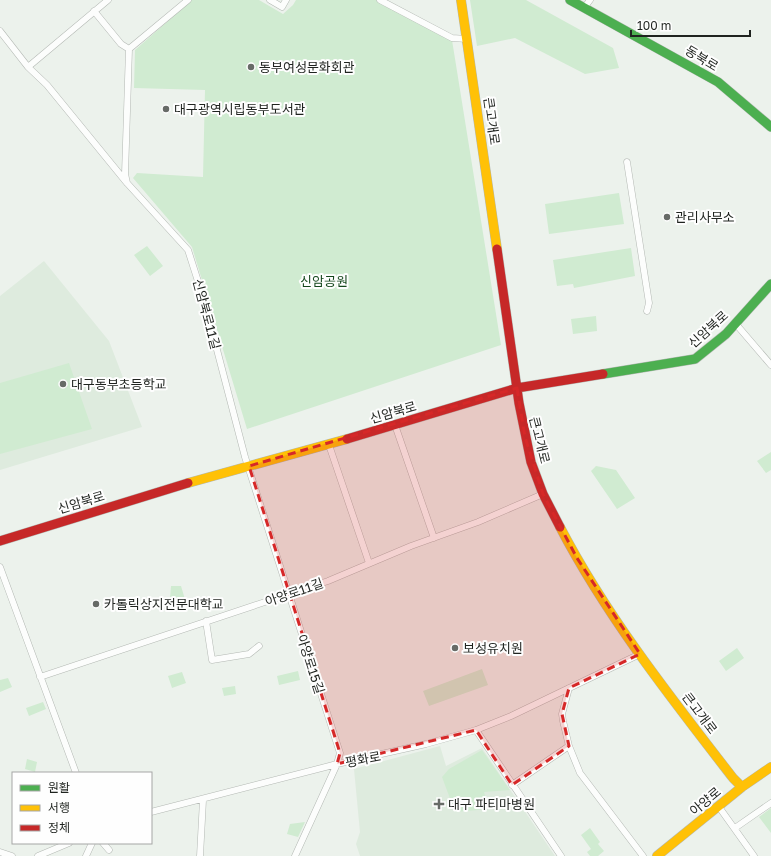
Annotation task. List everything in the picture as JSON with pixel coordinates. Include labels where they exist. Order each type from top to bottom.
[{"type":"main road","name":"큰고개로","points":[[461,0],[526,443],[543,494],[580,564],[640,654],[733,778],[742,787]]},
{"type":"main road","name":"동북로","points":[[570,0],[587,4],[718,82],[771,127]]},
{"type":"main road","name":"신암북로","points":[[0,541],[166,489],[329,445],[517,388],[696,359],[707,351],[771,284]]},
{"type":"main road","name":"아양로","points":[[657,856],[742,787],[771,767]]},
{"type":"street","points":[[28,67],[108,0]]},
{"type":"street","points":[[127,183],[125,174],[129,49],[188,0]]},
{"type":"street","points":[[270,0],[282,7],[286,0]]},
{"type":"street","points":[[380,0],[452,38],[467,39]]},
{"type":"street","points":[[94,11],[121,44],[129,49]]},
{"type":"street","name":"신암북로11길","points":[[0,32],[28,67],[47,85],[127,183],[188,250],[204,300],[245,457],[249,466]]},
{"type":"street","points":[[627,162],[649,302],[647,311]]},
{"type":"street","points":[[735,323],[771,366]]},
{"type":"street","points":[[396,425],[434,538]]},
{"type":"street","points":[[329,445],[369,563]]},
{"type":"street","name":"아양로15길","points":[[249,466],[340,752],[337,764],[295,856]]},
{"type":"street","name":"아양로11길","points":[[40,677],[328,581],[369,563],[478,522],[543,494]]},
{"type":"street","points":[[0,567],[76,772]]},
{"type":"street","points":[[206,621],[212,660],[249,654],[259,646]]},
{"type":"street","name":"평화로","points":[[152,812],[203,800],[337,764],[387,754],[476,730],[640,654]]},
{"type":"street","points":[[569,688],[562,714],[569,746],[580,773],[643,856]]},
{"type":"street","points":[[476,730],[561,856]]},
{"type":"street","points":[[512,785],[569,746]]},
{"type":"street","points":[[200,856],[203,800]]},
{"type":"street","points":[[735,828],[771,803]]},
{"type":"street","points":[[719,807],[754,856]]},
{"type":"street","points":[[38,856],[66,844]]},
{"type":"street","points":[[86,856],[92,844]]},
{"type":"street","points":[[104,844],[109,850]]},
{"type":"street","points":[[0,852],[12,856]]},
{"type":"highlighted area","points":[[517,388],[525,437],[543,494],[577,558],[640,654],[569,688],[562,714],[569,746],[512,785],[476,730],[337,764],[340,753],[249,466]]},
{"type":"shaded area","name":"대구동부초등학교","points":[[44,261],[109,341],[142,427],[0,470],[0,296]]},
{"type":"shaded area","name":"대구 파티마병원","points":[[440,746],[446,766],[482,748],[555,856],[360,856],[356,844],[360,832],[354,769]]},
{"type":"green space","name":"신암공원","points":[[192,0],[259,0],[283,14],[293,5],[296,0],[376,0],[452,40],[501,345],[247,429],[192,247],[133,178],[137,173],[203,177],[205,90],[134,88],[135,50]]},
{"type":"green space","points":[[470,0],[526,0],[613,48],[619,68],[585,74],[515,38],[477,46]]},
{"type":"green space","points":[[619,193],[624,224],[549,234],[545,204]]},
{"type":"green space","points":[[147,246],[163,266],[150,276],[134,255]]},
{"type":"green space","points":[[631,248],[635,276],[574,288],[573,284],[557,286],[553,260]]},
{"type":"green space","points":[[596,316],[597,331],[573,334],[571,319]]},
{"type":"green space","points":[[69,363],[92,429],[0,454],[0,383]]},
{"type":"green space","points":[[771,452],[771,470],[766,473],[757,461]]},
{"type":"green space","points":[[596,466],[616,470],[635,498],[617,509],[591,471]]},
{"type":"green space","points":[[171,586],[181,586],[187,606],[178,607],[179,600],[170,599]]},
{"type":"green space","points":[[737,648],[744,658],[726,671],[719,661]]},
{"type":"green space","points":[[482,669],[488,685],[429,706],[423,691]]},
{"type":"green space","points":[[298,671],[300,680],[279,685],[277,676]]},
{"type":"green space","points":[[182,672],[186,683],[172,688],[168,676]]},
{"type":"green space","points":[[8,678],[12,687],[0,692],[0,680]]},
{"type":"green space","points":[[235,686],[236,694],[224,696],[222,688]]},
{"type":"green space","points":[[43,702],[46,709],[29,716],[26,708]]},
{"type":"green space","points":[[482,750],[510,790],[484,792],[489,809],[455,812],[442,777],[449,769]]},
{"type":"green space","points":[[27,759],[37,762],[35,772],[25,769]]},
{"type":"green space","points":[[771,808],[771,833],[759,817]]},
{"type":"green space","points":[[305,822],[298,837],[287,834],[290,824]]},
{"type":"green space","points":[[590,828],[600,842],[598,844],[604,851],[598,856],[590,856],[587,852],[591,849],[581,835]]},
{"type":"traffic: fast","points":[[570,0],[718,82],[771,127]]},
{"type":"traffic: fast","points":[[603,374],[695,359],[726,334],[771,284]]},
{"type":"traffic: slow","points":[[461,0],[497,249]]},
{"type":"traffic: slow","points":[[188,483],[347,439]]},
{"type":"traffic: slow","points":[[560,527],[578,560],[619,625],[663,687],[733,778],[742,787]]},
{"type":"traffic: slow","points":[[657,856],[742,787],[771,767]]},
{"type":"traffic: jam","points":[[497,249],[519,403],[531,462],[543,494],[560,527]]},
{"type":"traffic: jam","points":[[347,439],[517,388],[603,374]]},
{"type":"traffic: jam","points":[[0,541],[188,483]]},
{"type":"place","name":"동부여성문화회관","points":[[251,67]]},
{"type":"place","name":"대구광역시립동부도서관","points":[[166,109]]},
{"type":"place","name":"관리사무소","points":[[667,217]]},
{"type":"place","name":"대구동부초등학교","points":[[63,384]]},
{"type":"place","name":"카톨릭상지전문대학교","points":[[96,604]]},
{"type":"place","name":"보성유치원","points":[[455,648]]},
{"type":"place","name":"대구 파티마병원","points":[[439,804]]}]
